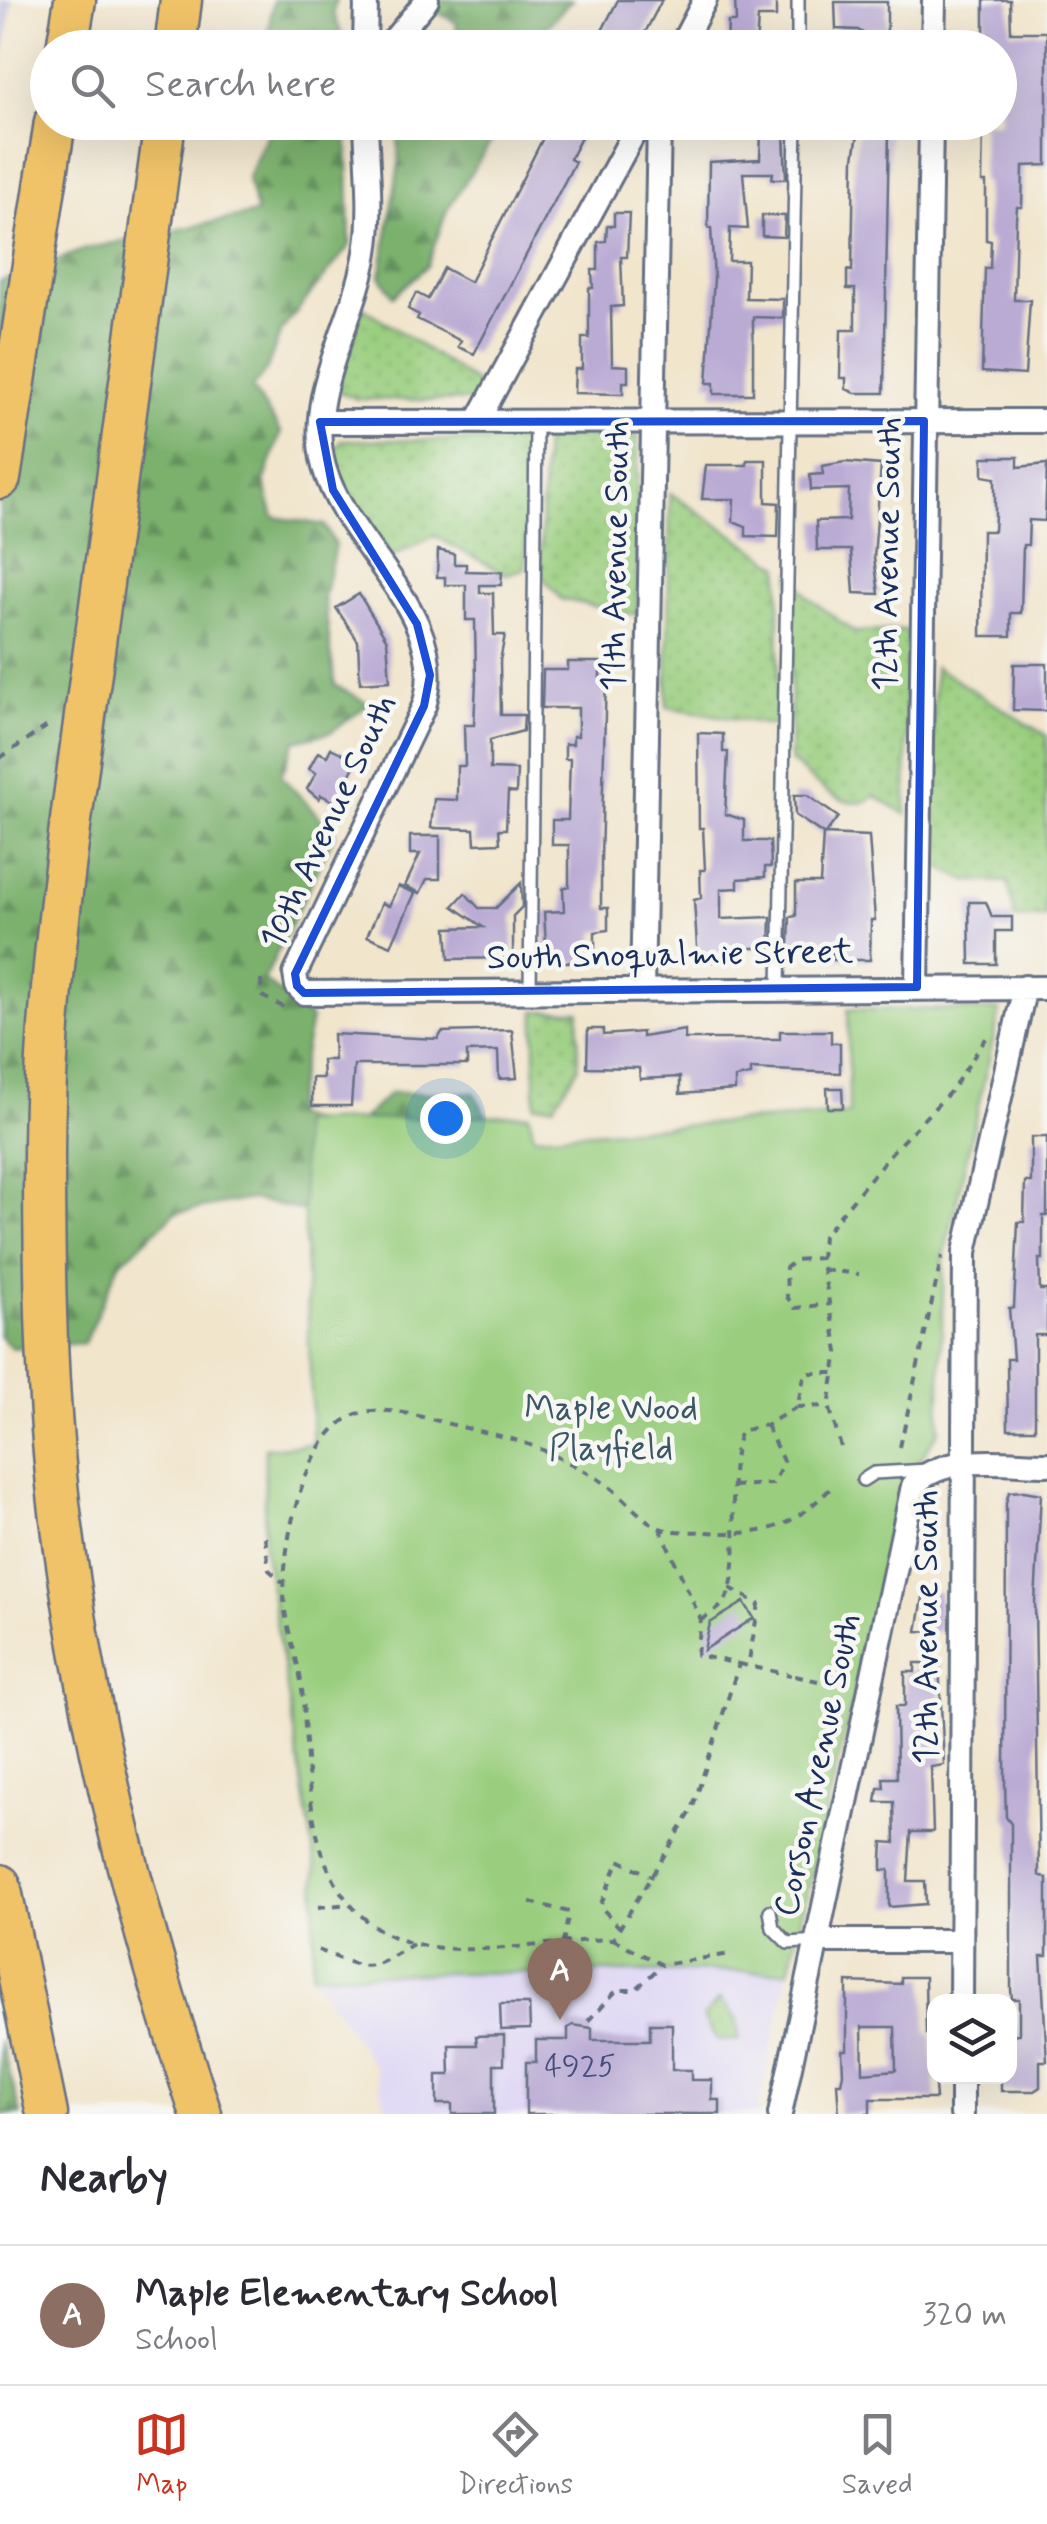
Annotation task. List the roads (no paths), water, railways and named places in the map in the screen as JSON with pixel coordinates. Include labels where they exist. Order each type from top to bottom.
[{"type":"highway","points":[[70,30],[74,0]]},
{"type":"highway","points":[[177,30],[181,0]]},
{"type":"highway","points":[[0,478],[51,140]]},
{"type":"highway","points":[[162,140],[54,974],[44,1154],[48,1349],[59,1502],[109,1786],[159,1986],[201,2114]]},
{"type":"highway","points":[[3,1897],[47,2114]]},
{"type":"highway","points":[[3,1897],[74,2114]]},
{"type":"street","points":[[365,30],[366,0]]},
{"type":"street","points":[[402,30],[427,0]]},
{"type":"street","points":[[689,30],[705,0]]},
{"type":"street","points":[[933,30],[934,0]]},
{"type":"street","name":"10th Avenue South","points":[[297,986],[295,974],[424,706],[430,675],[417,624],[333,490],[319,441],[332,365],[366,253],[366,140]]},
{"type":"street","points":[[477,422],[630,140]]},
{"type":"street","name":"11th Avenue South","points":[[642,990],[659,140]]},
{"type":"street","name":"12th Avenue South","points":[[916,987],[931,140]]},
{"type":"street","points":[[320,422],[1047,420]]},
{"type":"street","name":"South Snoqualmie Street","points":[[297,986],[304,993],[1036,988]]},
{"type":"street","name":"12th Avenue South","points":[[961,1994],[962,1464],[954,1254],[1036,988]]},
{"type":"street","points":[[928,1470],[962,1464],[1047,1464]]},
{"type":"street","name":"Corson Avenue South","points":[[780,2114],[914,1486],[928,1470]]},
{"type":"street","points":[[817,1941],[960,1941]]},
{"type":"street","points":[[962,2084],[962,2114]]},
{"type":"lane","points":[[798,0],[798,30]]},
{"type":"lane","points":[[778,988],[796,140]]},
{"type":"lane","points":[[530,991],[536,423]]},
{"type":"lane","points":[[863,1480],[874,1473],[928,1470]]},
{"type":"lane","points":[[770,1911],[773,1928],[788,1942],[817,1941]]},
{"type":"place","name":"Maple Elementary School","points":[[560,2020]]},
{"type":"park label","name":"Maple Wood Playfield","points":[[611,1429]]}]
